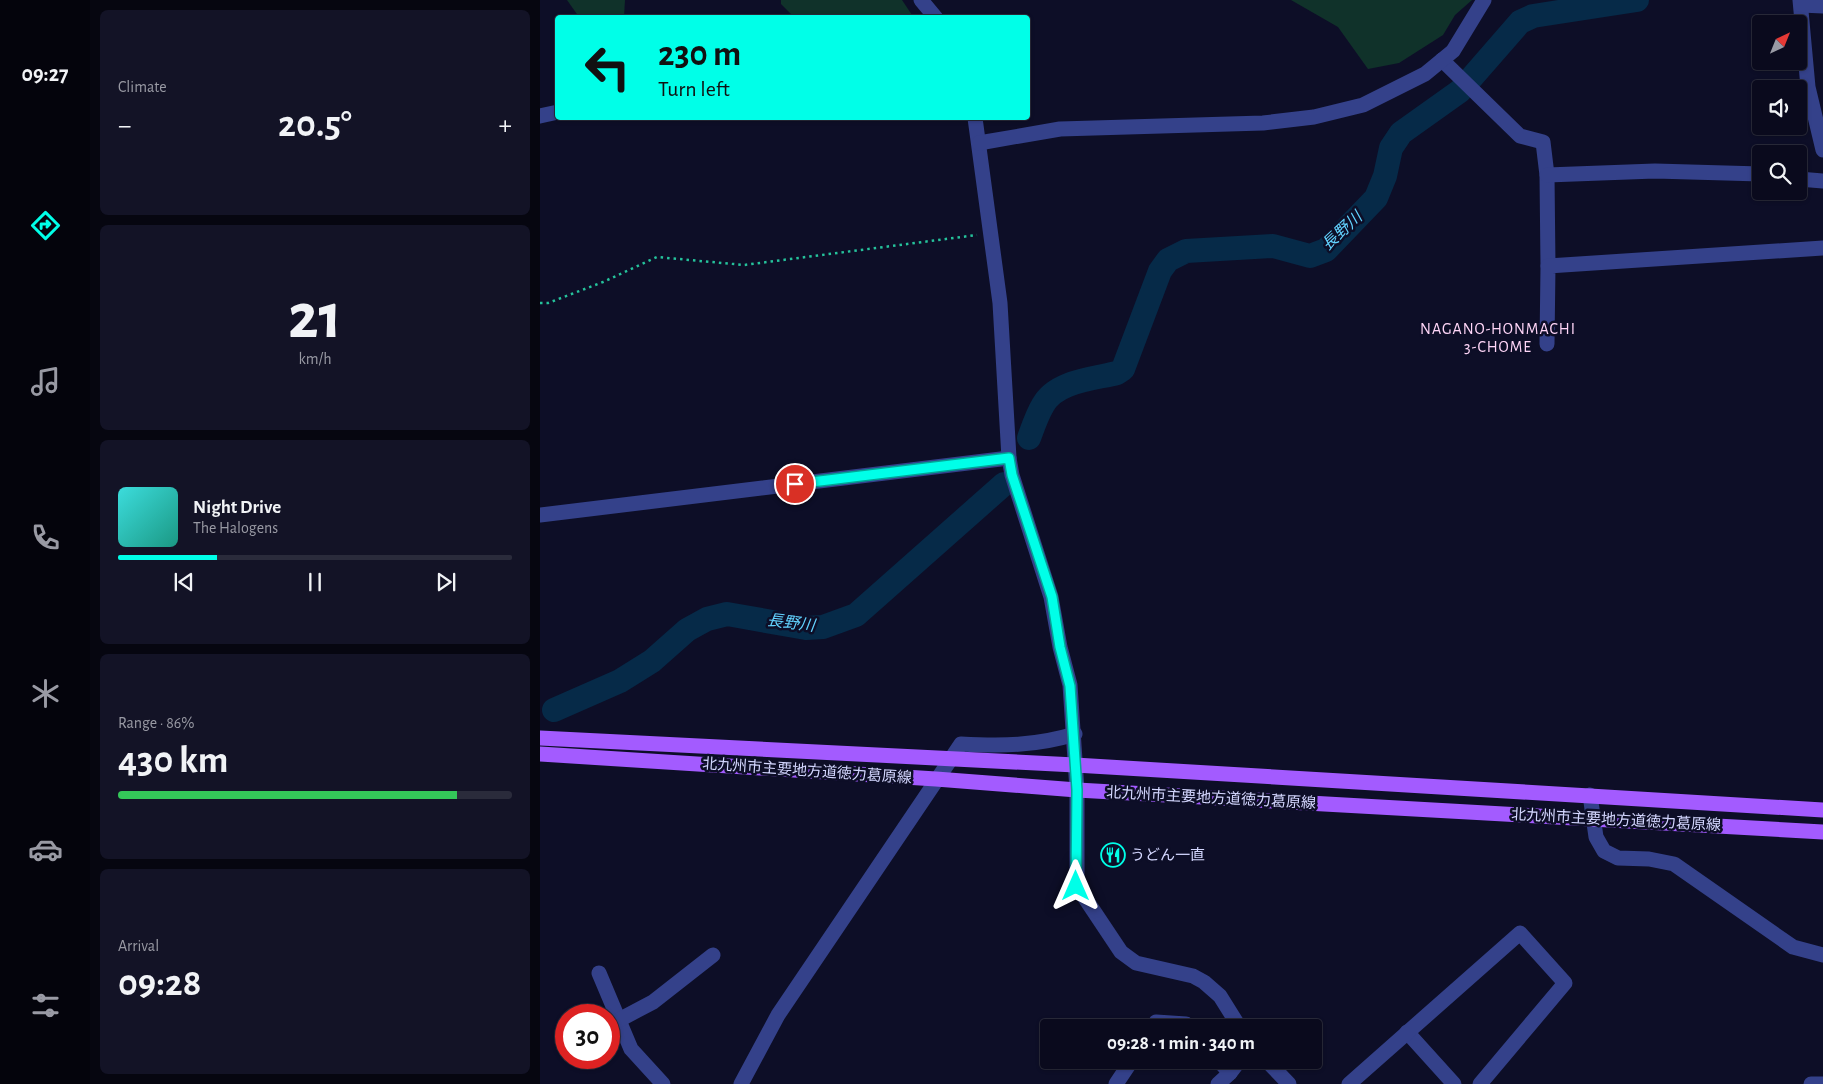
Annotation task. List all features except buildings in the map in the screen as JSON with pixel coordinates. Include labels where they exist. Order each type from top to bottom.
[{"type":"main road","name":"北九州市主要地方道徳力葛原線","points":[[540,738],[1076,765],[1590,794],[1823,810]]},
{"type":"main road","name":"北九州市主要地方道徳力葛原線","points":[[540,754],[936,779],[1077,790],[1823,832]]},
{"type":"street","points":[[921,0],[934,15]]},
{"type":"street","points":[[979,143],[1060,129],[1264,122],[1314,117],[1363,104],[1425,74],[1453,51],[1484,0]]},
{"type":"street","points":[[1823,6],[1801,2],[1808,87],[1823,150]]},
{"type":"street","points":[[1442,60],[1520,136],[1543,142],[1547,175],[1548,344]]},
{"type":"street","points":[[540,116],[555,113]]},
{"type":"street","points":[[975,120],[1000,303],[1009,458],[1012,475],[1052,597],[1060,647],[1070,686],[1075,734],[1077,790],[1076,886],[1121,952],[1136,963],[1193,976],[1204,982],[1220,996],[1234,1019]]},
{"type":"street","points":[[1547,175],[1655,171],[1752,174]]},
{"type":"street","points":[[1807,180],[1823,182]]},
{"type":"street","points":[[1548,266],[1823,248]]},
{"type":"street","points":[[540,515],[1009,458]]},
{"type":"street","points":[[741,1084],[778,1015],[961,744],[1013,746],[1050,741],[1075,734]]},
{"type":"street","points":[[1590,794],[1596,837],[1604,851],[1618,858],[1649,859],[1674,864],[1793,947],[1823,955]]},
{"type":"street","points":[[1348,1084],[1520,933],[1565,983],[1480,1084]]},
{"type":"street","points":[[620,1019],[653,1002],[713,956]]},
{"type":"street","points":[[599,973],[612,1004]]},
{"type":"street","points":[[620,1023],[630,1049],[663,1084]]},
{"type":"street","points":[[1407,1032],[1454,1084]]},
{"type":"street","points":[[1116,1084],[1126,1069]]},
{"type":"street","points":[[1226,1069],[1230,1074]]},
{"type":"street","points":[[1218,1084],[1234,1069]]},
{"type":"street","points":[[1275,1069],[1289,1084]]},
{"type":"street","points":[[1811,1084],[1823,1084]]},
{"type":"path","points":[[540,303],[548,302],[603,282],[658,257],[744,265],[991,234]]},
{"type":"green space","points":[[567,0],[625,0],[624,15],[578,15]]},
{"type":"green space","points":[[781,0],[902,0],[912,15],[792,15],[781,4]]},
{"type":"green space","points":[[1291,0],[1472,0],[1455,15],[1443,35],[1399,63],[1368,69],[1338,27]]},
{"type":"waterway","name":"長野川","points":[[1029,438],[1043,405],[1057,391],[1076,382],[1117,373],[1123,369],[1160,271],[1168,260],[1186,251],[1273,246],[1310,256],[1326,250],[1376,198],[1385,176],[1391,148],[1401,133],[1460,91],[1520,22],[1533,16],[1637,0]]},
{"type":"waterway","name":"長野川","points":[[554,710],[620,681],[652,661],[687,630],[707,619],[727,614],[806,628],[823,627],[856,615],[1004,484]]},
{"type":"place","name":"うどん一直","points":[[1113,855]]},
{"type":"district","name":"NAGANO-HONMACHI 3-CHOME","points":[[1498,338]]},
{"type":"route","points":[[795,484],[1009,458],[1012,475],[1052,597],[1060,647],[1070,686],[1075,734],[1077,790],[1076,886]]}]
